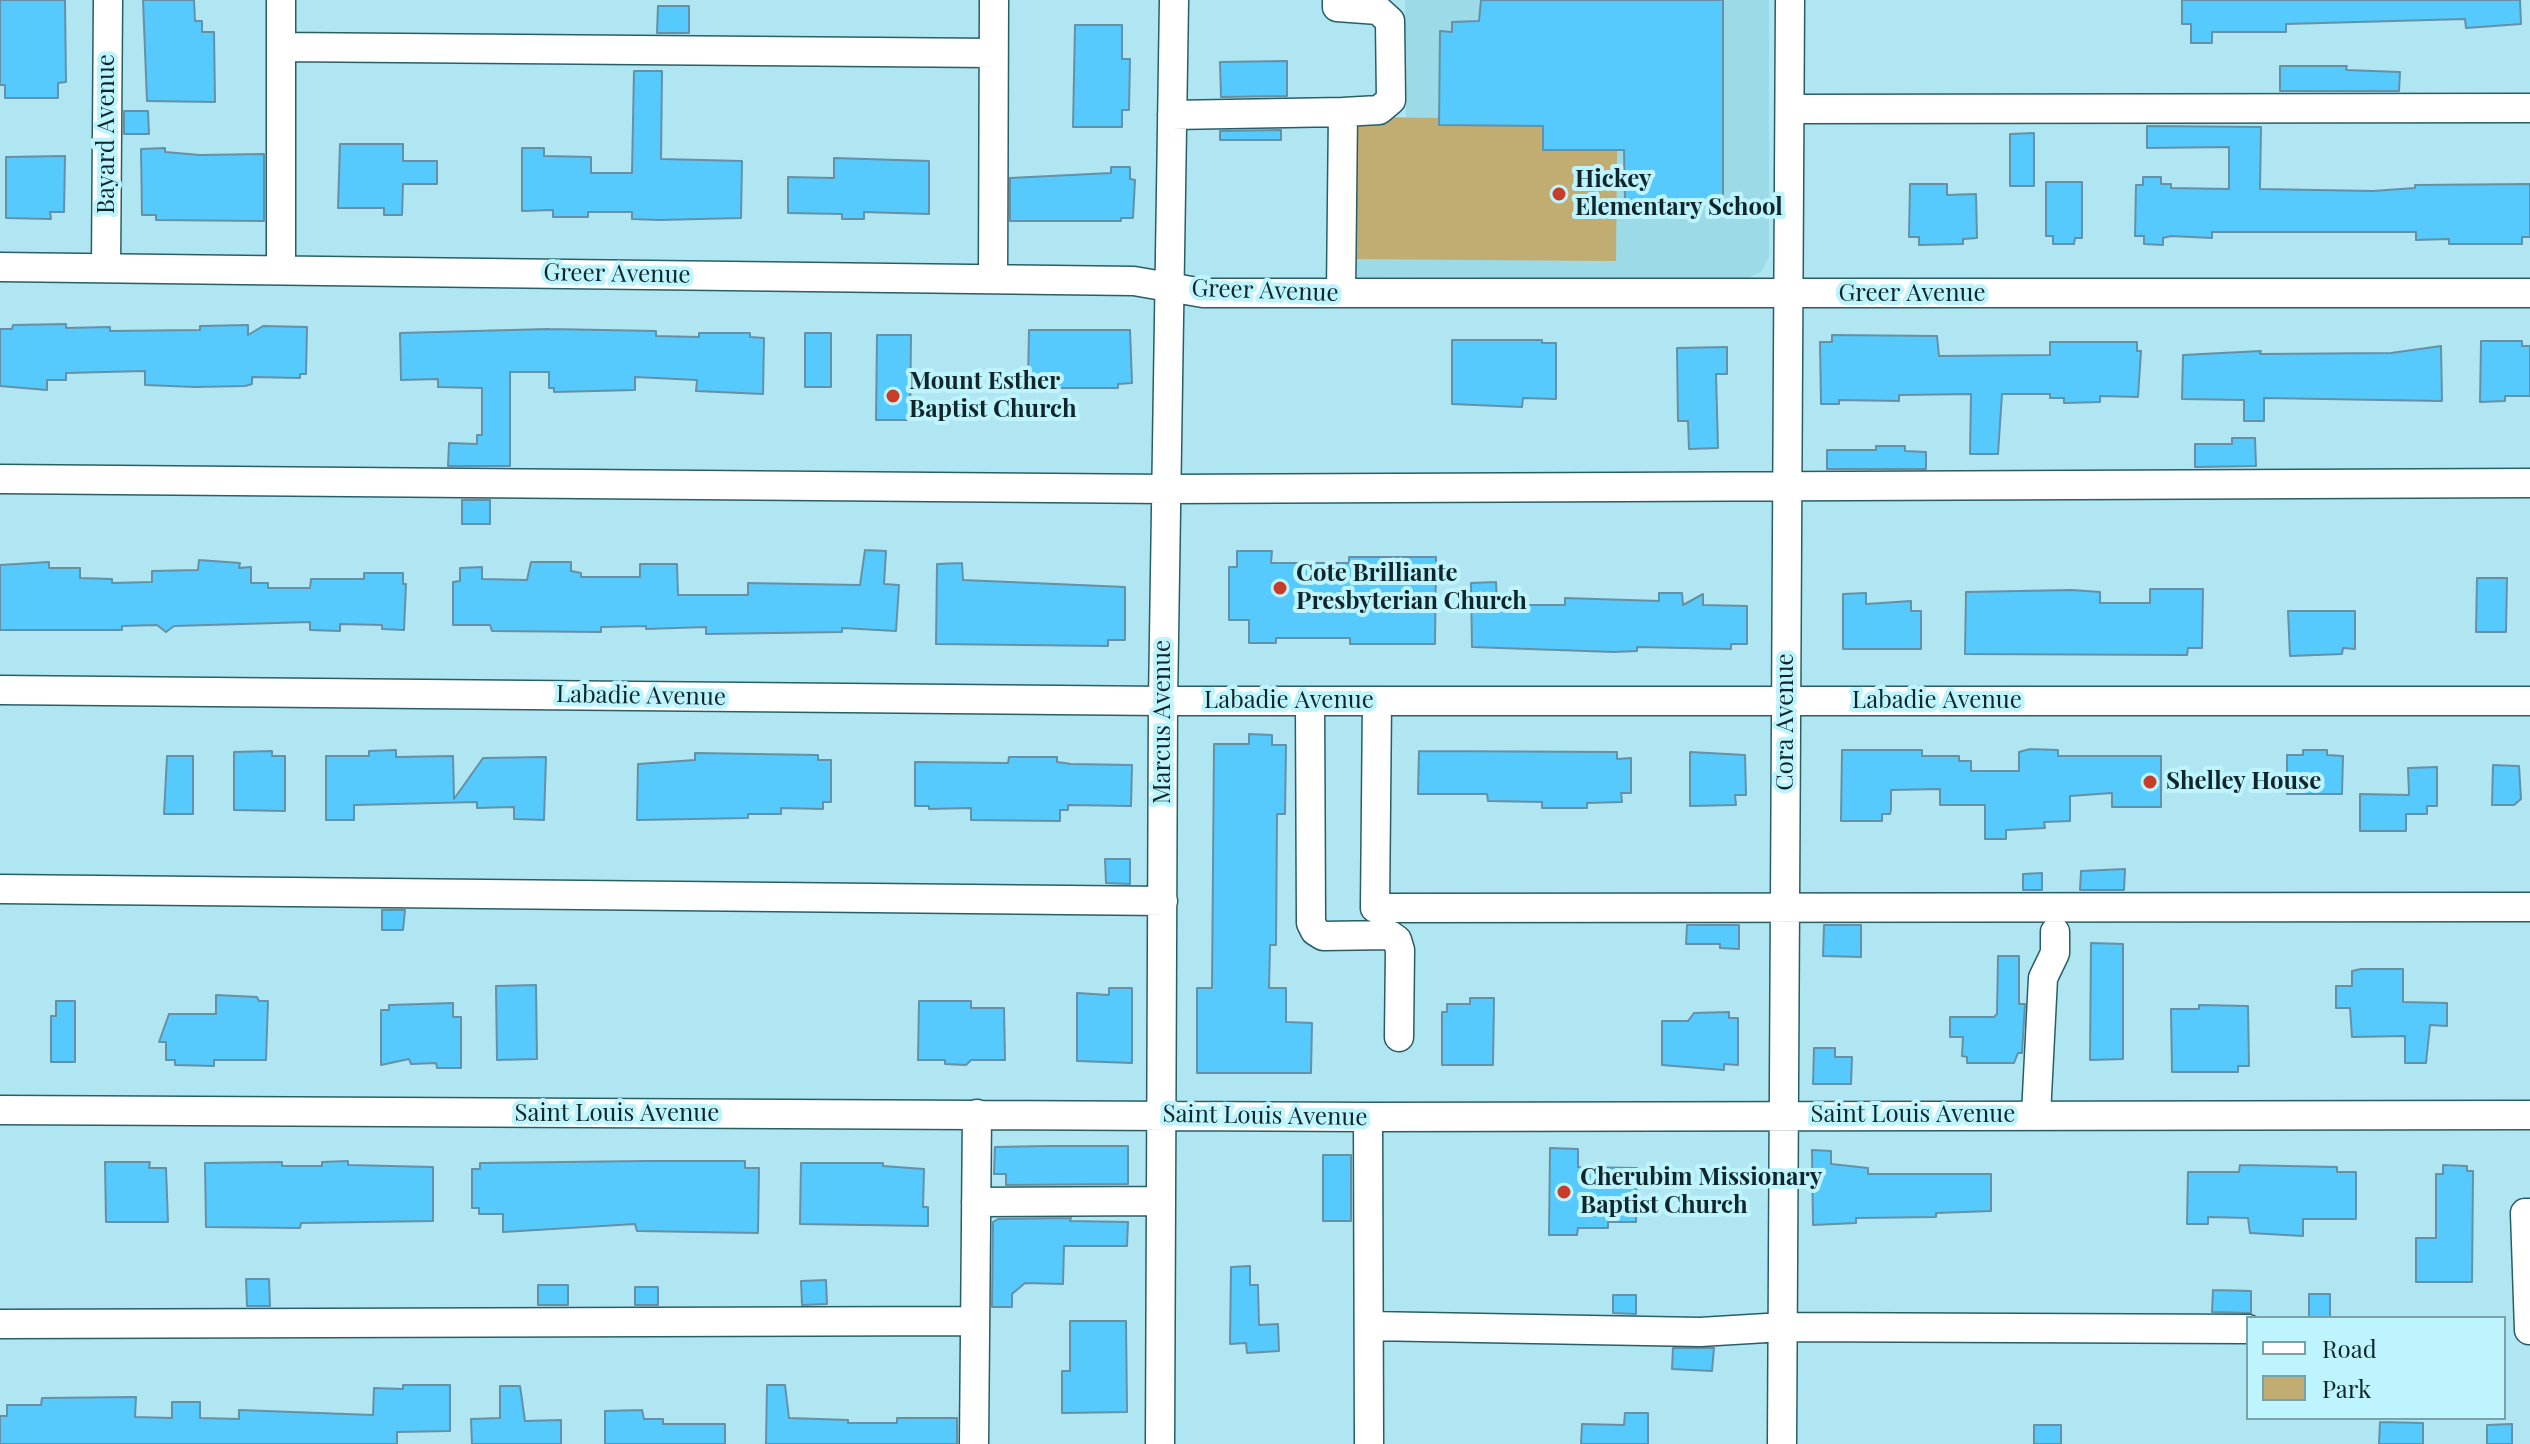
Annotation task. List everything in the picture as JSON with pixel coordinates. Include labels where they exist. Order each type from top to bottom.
[{"type":"street","name":"Bayard Avenue","points":[[106,267],[108,0]]},
{"type":"street","points":[[281,0],[281,270]]},
{"type":"street","points":[[993,279],[994,0]]},
{"type":"street","name":"Marcus Avenue","points":[[1160,1444],[1163,701],[1174,0]]},
{"type":"street","points":[[1172,115],[1379,110],[1391,100],[1390,21],[1378,10],[1337,7],[1337,0]]},
{"type":"street","name":"Cora Avenue","points":[[1782,1444],[1790,0]]},
{"type":"street","points":[[281,47],[993,53]]},
{"type":"street","points":[[1790,109],[2530,108]]},
{"type":"street","points":[[1341,293],[1343,112]]},
{"type":"street","name":"Greer Avenue","points":[[0,267],[1134,281],[1203,293],[2530,293]]},
{"type":"street","points":[[0,479],[1166,489],[2530,483]]},
{"type":"street","name":"Labadie Avenue","points":[[0,690],[1163,701],[2530,701]]},
{"type":"street","points":[[1310,701],[1311,923],[1323,936],[1390,935],[1397,940],[1400,950],[1399,1037]]},
{"type":"street","points":[[1377,701],[1375,908],[2530,907]]},
{"type":"street","points":[[0,889],[1163,901]]},
{"type":"street","points":[[2036,1115],[2043,978],[2055,953],[2055,932]]},
{"type":"street","name":"Saint Louis Avenue","points":[[0,1110],[1368,1117],[2530,1115]]},
{"type":"street","points":[[974,1444],[977,1114]]},
{"type":"street","points":[[1368,1117],[1369,1444]]},
{"type":"street","points":[[976,1202],[1161,1201]]},
{"type":"street","points":[[2506,1330],[2530,1330],[2525,1213],[2530,1213]]},
{"type":"street","points":[[0,1324],[974,1321]]},
{"type":"street","points":[[1369,1326],[1700,1332],[1783,1327],[2246,1329]]},
{"type":"shaded area","name":"Hickey Elementary School","points":[[1405,0],[1769,0],[1769,257],[1761,272],[1744,280],[1348,277],[1360,117],[1406,117]]},
{"type":"green space","points":[[1360,117],[1439,118],[1543,126],[1543,150],[1617,150],[1616,261],[1349,259],[1350,131]]},
{"type":"building","points":[[0,0],[65,0],[66,82],[58,83],[58,98],[5,98],[5,85],[0,85]]},
{"type":"building","points":[[143,0],[194,0],[195,21],[202,21],[202,32],[214,32],[215,102],[147,101]]},
{"type":"building","name":"Hickey Elementary School","points":[[1481,0],[1723,0],[1723,201],[1625,200],[1624,150],[1543,150],[1543,126],[1439,125],[1440,31],[1452,32],[1452,22],[1479,21]]},
{"type":"building","points":[[2182,0],[2520,0],[2521,24],[2466,28],[2465,19],[2286,24],[2286,32],[2212,32],[2212,43],[2191,43],[2191,24],[2182,24]]},
{"type":"building","points":[[658,6],[689,6],[689,33],[657,33]]},
{"type":"building","points":[[1075,25],[1122,25],[1122,59],[1130,59],[1129,110],[1122,110],[1122,127],[1073,127]]},
{"type":"building","points":[[1287,61],[1287,96],[1221,97],[1220,62]]},
{"type":"building","points":[[2280,66],[2347,66],[2346,70],[2400,72],[2399,91],[2280,91]]},
{"type":"building","points":[[634,71],[662,71],[661,159],[742,161],[741,218],[632,219],[632,212],[588,212],[588,217],[553,217],[553,210],[522,211],[522,148],[544,148],[544,156],[591,157],[591,173],[632,173]]},
{"type":"building","points":[[124,111],[148,111],[149,134],[124,134]]},
{"type":"building","points":[[2147,126],[2261,127],[2260,189],[2373,191],[2415,188],[2415,185],[2530,184],[2530,237],[2522,237],[2522,244],[2449,244],[2449,239],[2416,240],[2416,232],[2212,232],[2212,238],[2171,236],[2163,238],[2163,245],[2144,244],[2144,236],[2135,236],[2136,185],[2143,185],[2143,177],[2161,177],[2161,184],[2171,184],[2171,188],[2229,189],[2229,147],[2147,148]]},
{"type":"building","points":[[1281,130],[1281,140],[1220,140],[1220,131]]},
{"type":"building","points":[[2034,133],[2034,186],[2010,186],[2010,134]]},
{"type":"building","points":[[340,144],[403,144],[403,161],[437,161],[437,184],[403,184],[402,215],[384,215],[384,208],[338,208]]},
{"type":"building","points":[[165,148],[165,152],[200,155],[264,154],[264,221],[156,220],[156,215],[142,215],[141,149]]},
{"type":"building","points":[[65,156],[64,212],[50,212],[51,219],[6,218],[6,157]]},
{"type":"building","points":[[834,158],[929,161],[929,214],[864,212],[864,219],[842,219],[842,214],[788,213],[788,177],[834,178]]},
{"type":"building","points":[[1111,167],[1130,167],[1130,179],[1135,180],[1133,218],[1121,218],[1121,221],[1010,221],[1010,178],[1111,173]]},
{"type":"building","points":[[2046,182],[2082,182],[2082,238],[2075,238],[2074,244],[2053,244],[2053,236],[2046,236]]},
{"type":"building","points":[[1910,184],[1947,184],[1947,195],[1976,194],[1977,238],[1963,239],[1963,244],[1919,245],[1919,237],[1909,237]]},
{"type":"building","points":[[66,324],[66,328],[110,327],[110,331],[200,330],[200,326],[248,325],[248,335],[263,326],[307,327],[306,374],[300,374],[300,378],[252,377],[252,384],[245,386],[195,387],[145,385],[145,371],[66,373],[66,380],[47,380],[47,390],[0,386],[0,329],[12,329],[13,325]]},
{"type":"building","points":[[549,329],[656,331],[656,336],[699,337],[699,333],[750,333],[750,337],[764,338],[763,394],[696,391],[697,380],[635,377],[635,390],[554,392],[554,388],[549,388],[549,372],[510,372],[510,466],[448,466],[449,443],[477,444],[477,435],[482,435],[482,388],[438,387],[438,379],[401,380],[400,333]]},
{"type":"building","points":[[1029,330],[1130,330],[1132,383],[1118,384],[1118,388],[1034,388],[1034,382],[1028,382]]},
{"type":"building","points":[[805,333],[831,333],[831,387],[805,387]]},
{"type":"building","name":"Mount Esther Baptist Church","points":[[877,335],[911,335],[910,420],[876,420]]},
{"type":"building","points":[[1832,335],[1937,336],[1939,356],[2050,355],[2050,342],[2137,342],[2137,351],[2141,351],[2138,397],[2100,396],[2100,402],[2064,403],[2064,398],[2050,398],[2050,394],[2002,394],[1998,454],[1970,454],[1971,394],[1899,395],[1899,401],[1839,400],[1839,404],[1821,404],[1820,342],[1832,342]]},
{"type":"building","points":[[1452,340],[1542,340],[1542,343],[1556,343],[1556,399],[1523,398],[1522,407],[1452,404]]},
{"type":"building","points":[[2481,341],[2522,341],[2522,346],[2530,346],[2530,396],[2505,396],[2505,401],[2480,402]]},
{"type":"building","points":[[2441,346],[2442,401],[2264,398],[2264,421],[2244,421],[2244,400],[2182,399],[2183,355],[2261,351],[2260,354],[2391,353]]},
{"type":"building","points":[[1727,347],[1727,374],[1716,374],[1718,448],[1689,449],[1688,421],[1678,421],[1677,348]]},
{"type":"building","points":[[2232,438],[2255,438],[2256,466],[2195,467],[2195,444],[2232,444]]},
{"type":"building","points":[[1876,446],[1905,446],[1905,451],[1926,452],[1926,469],[1827,469],[1827,450],[1876,450]]},
{"type":"building","points":[[462,500],[490,500],[490,524],[462,524]]},
{"type":"building","points":[[865,550],[886,551],[884,584],[899,585],[896,631],[842,628],[842,632],[706,634],[706,627],[601,627],[601,632],[492,631],[490,625],[453,625],[453,582],[460,581],[460,568],[482,567],[482,579],[527,580],[531,562],[571,562],[571,571],[581,573],[581,577],[640,577],[640,564],[677,564],[678,595],[748,595],[748,583],[860,585]]},
{"type":"building","name":"Cote Brilliante Presbyterian Church","points":[[1237,551],[1272,551],[1271,563],[1349,563],[1349,557],[1436,557],[1435,644],[1350,644],[1350,638],[1276,638],[1276,643],[1249,643],[1249,620],[1229,620],[1229,567],[1237,567]]},
{"type":"building","points":[[199,560],[240,563],[239,568],[251,567],[251,583],[268,583],[268,588],[310,588],[311,579],[364,579],[364,573],[403,573],[403,584],[406,584],[404,630],[382,629],[382,625],[340,624],[340,631],[310,630],[310,622],[174,626],[166,632],[157,625],[122,626],[122,630],[0,630],[0,565],[49,562],[49,568],[80,568],[80,578],[112,579],[112,583],[152,582],[152,571],[198,570]]},
{"type":"building","points":[[962,563],[963,580],[1125,587],[1125,640],[1108,640],[1108,646],[936,644],[937,564]]},
{"type":"building","points":[[2477,578],[2507,578],[2506,632],[2476,632]]},
{"type":"building","points":[[1496,582],[1497,605],[1565,605],[1565,598],[1659,601],[1659,593],[1682,593],[1683,605],[1703,594],[1703,605],[1747,606],[1747,644],[1731,644],[1731,649],[1637,647],[1637,651],[1614,652],[1472,647],[1471,583]]},
{"type":"building","points":[[2150,589],[2203,589],[2202,648],[2188,648],[2187,655],[1965,654],[1966,592],[2072,590],[2100,592],[2100,603],[2150,603]]},
{"type":"building","points":[[1866,593],[1866,604],[1911,601],[1911,611],[1921,611],[1921,649],[1843,649],[1843,594]]},
{"type":"building","points":[[2288,611],[2355,611],[2355,649],[2343,648],[2342,654],[2290,656]]},
{"type":"building","points":[[1249,734],[1272,735],[1272,745],[1286,745],[1285,814],[1277,814],[1276,945],[1270,945],[1269,988],[1286,988],[1286,1022],[1312,1023],[1311,1073],[1197,1073],[1197,988],[1212,988],[1214,744],[1249,744]]},
{"type":"building","points":[[2030,749],[2058,750],[2058,756],[2161,756],[2161,807],[2112,807],[2112,793],[2070,796],[2070,821],[2044,822],[2045,828],[2006,830],[2006,839],[1985,839],[1985,805],[1940,805],[1940,789],[1891,790],[1890,814],[1882,814],[1882,821],[1841,821],[1842,750],[1922,750],[1922,756],[1959,756],[1959,761],[1971,761],[1971,771],[2019,771],[2019,752]]},
{"type":"building","points":[[396,750],[396,757],[453,756],[454,799],[483,758],[546,757],[544,820],[514,819],[514,807],[477,808],[477,802],[354,805],[354,820],[326,820],[326,756],[369,756],[369,751]]},
{"type":"building","points":[[2303,750],[2327,750],[2327,755],[2343,756],[2342,794],[2287,794],[2287,755],[2303,755]]},
{"type":"building","points":[[272,751],[272,756],[285,756],[285,811],[234,810],[234,752]]},
{"type":"building","points":[[1419,751],[1617,752],[1617,759],[1631,758],[1631,793],[1621,793],[1622,802],[1587,803],[1587,808],[1542,808],[1542,802],[1488,801],[1487,794],[1418,794]]},
{"type":"building","points":[[1690,752],[1745,755],[1746,795],[1735,795],[1736,805],[1690,806]]},
{"type":"building","points":[[695,753],[818,755],[818,760],[831,760],[831,802],[823,802],[823,809],[781,808],[781,814],[748,814],[748,818],[637,820],[638,764],[695,760]]},
{"type":"building","points":[[167,756],[193,756],[193,814],[164,814]]},
{"type":"building","points":[[1009,757],[1057,757],[1057,762],[1071,764],[1132,765],[1131,806],[1068,805],[1068,810],[1060,810],[1060,821],[971,820],[971,808],[929,809],[929,806],[915,806],[915,762],[1008,763]]},
{"type":"building","points":[[2493,765],[2519,766],[2521,799],[2514,805],[2492,805]]},
{"type":"building","points":[[2437,767],[2437,806],[2427,806],[2427,814],[2406,814],[2406,831],[2360,831],[2360,794],[2409,795],[2408,768]]},
{"type":"building","points":[[1105,859],[1130,859],[1130,884],[1106,883]]},
{"type":"building","points":[[2125,869],[2124,890],[2080,890],[2081,871]]},
{"type":"building","points":[[2042,873],[2042,890],[2023,890],[2023,874]]},
{"type":"building","points":[[382,910],[405,910],[403,930],[382,930]]},
{"type":"building","points":[[1687,925],[1739,925],[1739,949],[1720,948],[1720,944],[1686,944]]},
{"type":"building","points":[[1824,925],[1861,925],[1861,957],[1823,956]]},
{"type":"building","points":[[2091,943],[2123,944],[2123,1059],[2090,1060]]},
{"type":"building","points":[[1998,956],[2019,956],[2019,1004],[2025,1004],[2022,1053],[2018,1053],[2014,1063],[1967,1063],[1967,1057],[1962,1056],[1963,1037],[1950,1037],[1950,1017],[1994,1017],[1997,1014]]},
{"type":"building","points":[[2403,969],[2403,1002],[2447,1003],[2447,1026],[2430,1025],[2426,1063],[2405,1063],[2405,1036],[2352,1037],[2350,1008],[2336,1008],[2336,986],[2352,986],[2352,971]]},
{"type":"building","points":[[536,985],[537,1059],[497,1060],[496,986]]},
{"type":"building","points":[[1109,988],[1132,988],[1132,1063],[1077,1061],[1077,993],[1109,995]]},
{"type":"building","points":[[216,995],[257,997],[259,1001],[268,1001],[266,1060],[214,1060],[214,1066],[175,1065],[175,1060],[166,1060],[166,1042],[159,1042],[169,1014],[216,1014]]},
{"type":"building","points":[[1470,998],[1494,998],[1493,1065],[1442,1065],[1442,1012],[1447,1012],[1447,1004],[1470,1004]]},
{"type":"building","points":[[56,1001],[75,1001],[75,1062],[51,1062],[51,1016],[56,1016]]},
{"type":"building","points":[[919,1001],[971,1001],[971,1008],[1004,1008],[1005,1060],[971,1060],[966,1065],[945,1064],[945,1060],[918,1060]]},
{"type":"building","points":[[453,1003],[453,1017],[461,1017],[461,1068],[437,1068],[436,1063],[411,1064],[409,1059],[381,1065],[381,1010],[389,1010],[389,1005]]},
{"type":"building","points":[[2199,1005],[2248,1006],[2249,1066],[2238,1066],[2238,1072],[2172,1072],[2171,1009],[2199,1009]]},
{"type":"building","points":[[1729,1012],[1729,1018],[1738,1018],[1738,1065],[1724,1064],[1724,1070],[1662,1065],[1662,1021],[1688,1021],[1694,1013]]},
{"type":"building","points":[[1814,1048],[1835,1048],[1835,1057],[1852,1057],[1851,1084],[1813,1084]]},
{"type":"building","points":[[1128,1146],[1128,1184],[1006,1185],[1006,1174],[994,1174],[995,1147]]},
{"type":"building","points":[[1550,1148],[1578,1149],[1578,1167],[1637,1168],[1636,1222],[1608,1222],[1608,1228],[1578,1228],[1577,1235],[1549,1235]]},
{"type":"building","points":[[1812,1150],[1831,1151],[1831,1164],[1868,1168],[1868,1174],[1991,1174],[1991,1211],[1936,1213],[1936,1217],[1856,1218],[1856,1223],[1813,1225]]},
{"type":"building","points":[[1323,1155],[1351,1155],[1351,1221],[1323,1221]]},
{"type":"building","points":[[348,1161],[348,1165],[433,1167],[433,1221],[301,1223],[300,1228],[206,1227],[205,1163],[282,1162],[282,1166],[322,1166],[322,1162]]},
{"type":"building","points":[[745,1161],[745,1168],[759,1168],[758,1233],[637,1231],[635,1224],[503,1232],[503,1214],[479,1214],[479,1208],[472,1208],[472,1169],[480,1169],[480,1163]]},
{"type":"building","points":[[105,1162],[150,1162],[149,1168],[166,1168],[168,1222],[106,1222]]},
{"type":"building","points":[[801,1163],[883,1163],[883,1166],[924,1169],[923,1207],[928,1207],[928,1226],[800,1224]]},
{"type":"building","points":[[2240,1165],[2337,1167],[2337,1172],[2356,1172],[2356,1219],[2303,1219],[2303,1236],[2250,1233],[2248,1218],[2208,1217],[2208,1224],[2187,1224],[2188,1172],[2239,1172]]},
{"type":"building","points":[[2443,1165],[2467,1166],[2467,1171],[2473,1171],[2472,1282],[2416,1282],[2416,1238],[2436,1238],[2436,1174],[2443,1174]]},
{"type":"building","points":[[1071,1218],[1070,1221],[1128,1222],[1127,1246],[1064,1246],[1063,1284],[1025,1283],[1012,1294],[1012,1307],[992,1307],[993,1222],[998,1219]]},
{"type":"building","points":[[1250,1266],[1250,1285],[1258,1285],[1259,1325],[1278,1324],[1279,1351],[1247,1353],[1246,1343],[1230,1344],[1231,1267]]},
{"type":"building","points":[[246,1279],[269,1279],[270,1306],[247,1306]]},
{"type":"building","points":[[826,1280],[827,1304],[802,1305],[801,1281]]},
{"type":"building","points":[[538,1285],[568,1285],[568,1305],[538,1305]]},
{"type":"building","points":[[635,1287],[658,1287],[658,1305],[635,1305]]},
{"type":"building","points":[[2213,1290],[2251,1291],[2251,1313],[2212,1312]]},
{"type":"building","points":[[2309,1294],[2330,1294],[2330,1316],[2309,1316]]},
{"type":"building","points":[[1613,1295],[1636,1295],[1636,1314],[1613,1313]]},
{"type":"building","points":[[1070,1321],[1126,1321],[1127,1412],[1062,1413],[1062,1371],[1070,1371]]},
{"type":"building","points":[[1673,1348],[1714,1348],[1712,1371],[1672,1369]]},
{"type":"building","points":[[403,1385],[450,1385],[450,1431],[397,1432],[397,1444],[0,1444],[0,1416],[7,1416],[7,1405],[41,1405],[42,1398],[136,1397],[135,1417],[172,1418],[172,1402],[200,1402],[200,1418],[239,1419],[239,1410],[373,1415],[374,1388],[403,1389]]},
{"type":"building","points":[[767,1385],[785,1385],[789,1418],[897,1423],[897,1418],[957,1418],[957,1444],[766,1444]]},
{"type":"building","points":[[500,1386],[520,1386],[525,1421],[561,1420],[561,1444],[472,1444],[471,1419],[500,1418]]},
{"type":"building","points":[[642,1410],[644,1419],[663,1419],[663,1424],[725,1424],[725,1444],[605,1444],[605,1411]]},
{"type":"building","points":[[1625,1413],[1648,1413],[1648,1444],[1581,1444],[1582,1424],[1624,1425]]},
{"type":"building","points":[[2380,1422],[2423,1423],[2423,1444],[2379,1444]]},
{"type":"building","points":[[2512,1424],[2512,1444],[2487,1444],[2487,1425]]},
{"type":"building","points":[[2034,1425],[2061,1425],[2061,1444],[2034,1444]]},
{"type":"place","name":"Hickey Elementary School","points":[[1559,194]]},
{"type":"place","name":"Mount Esther Baptist Church","points":[[893,396]]},
{"type":"place","name":"Cote Brilliante Presbyterian Church","points":[[1280,588]]},
{"type":"place","name":"Shelley House","points":[[2150,782]]},
{"type":"place","name":"Cherubim Missionary Baptist Church","points":[[1564,1192]]}]
